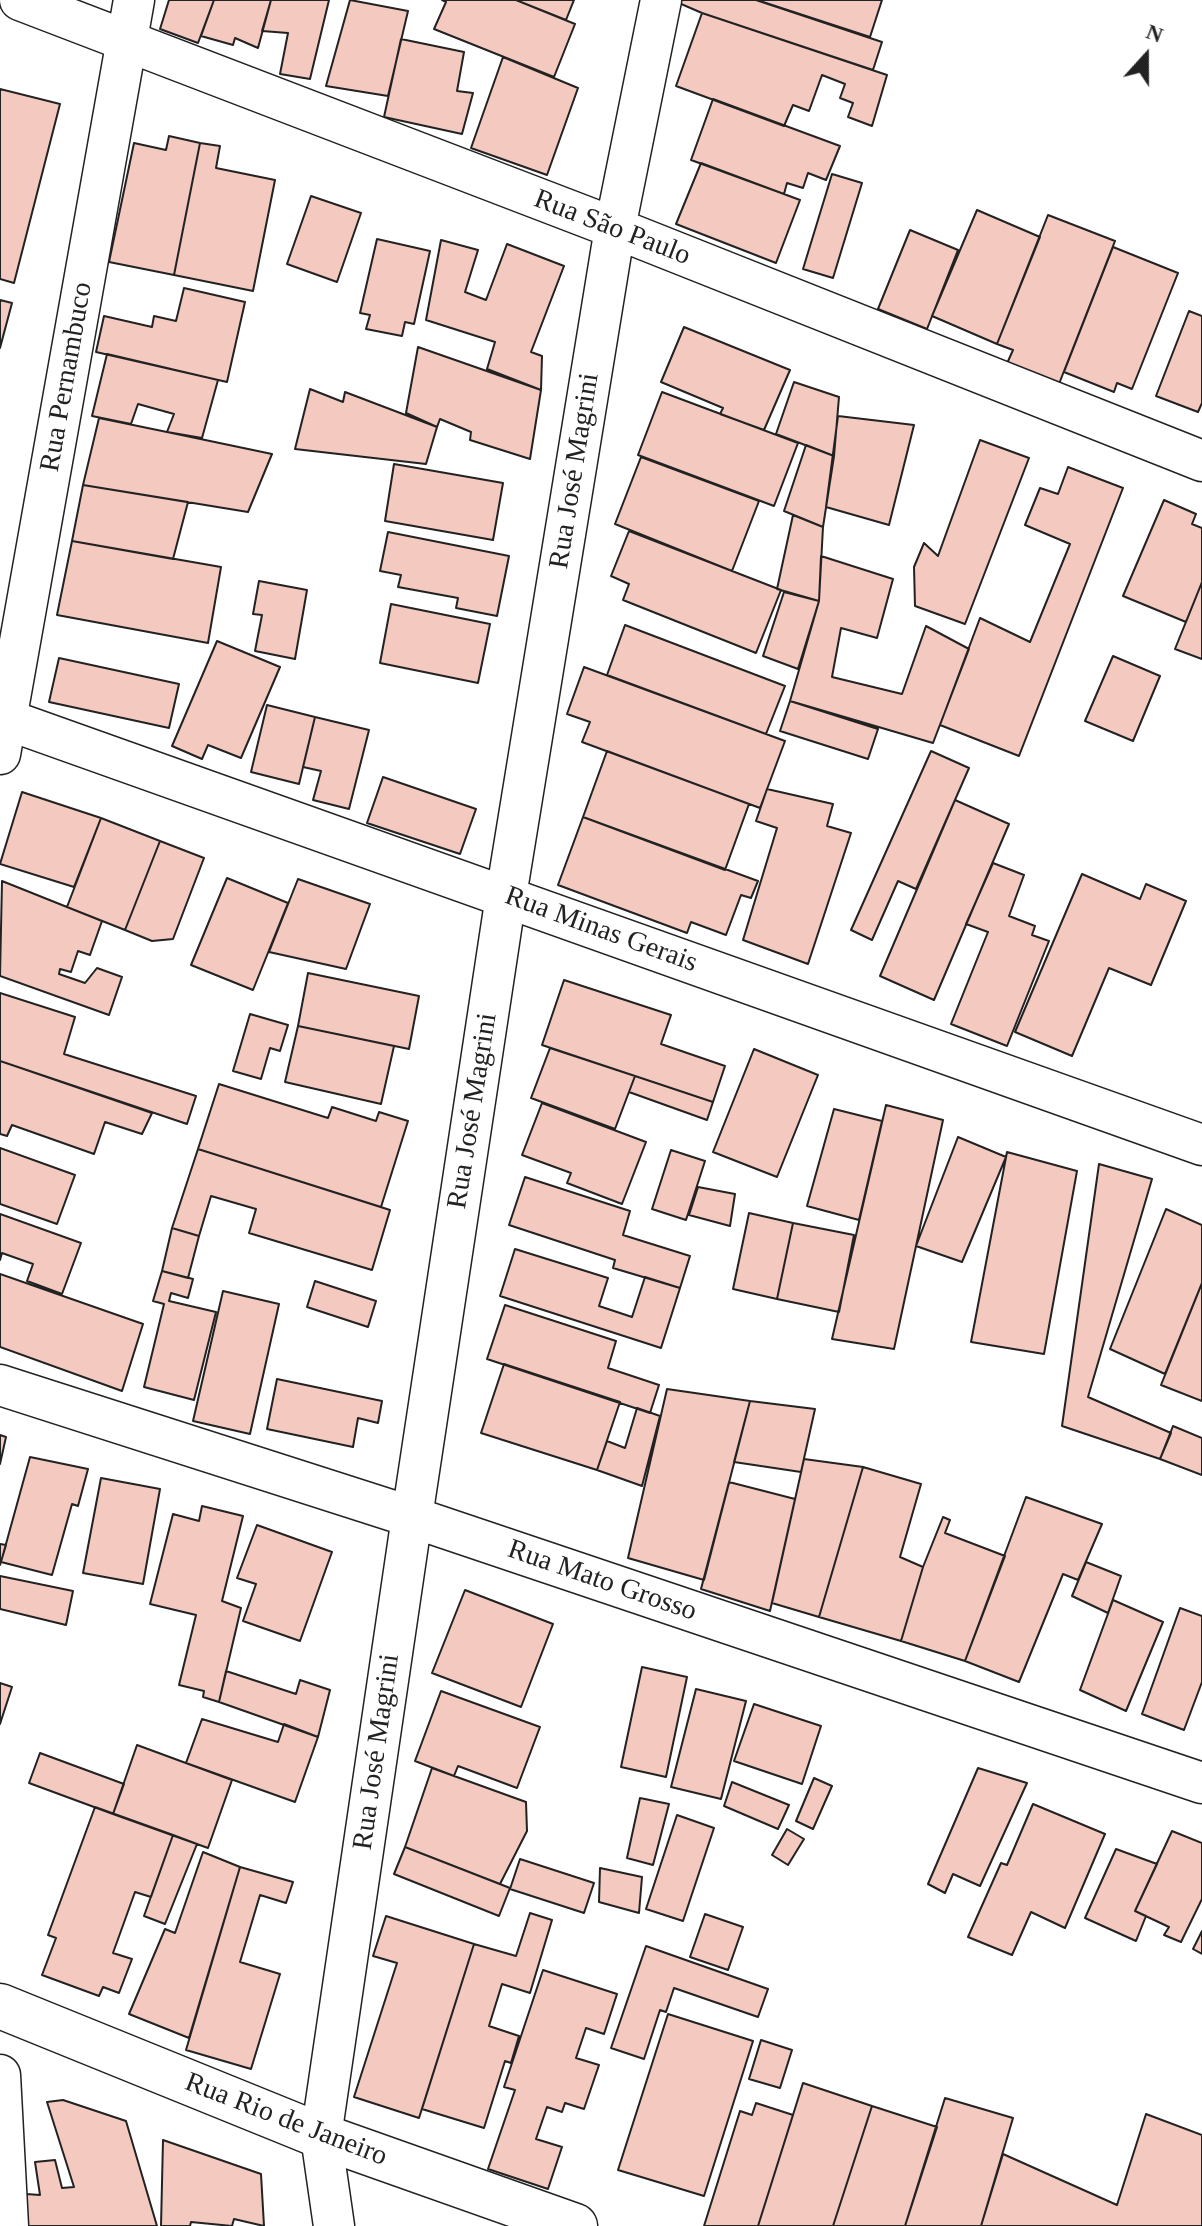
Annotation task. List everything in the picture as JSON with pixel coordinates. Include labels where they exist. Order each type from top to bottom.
[{"type":"street","name":"Rua São Paulo","points":[[20,0],[615,228],[1202,461]]},
{"type":"street","name":"Rua Pernambuco","points":[[2,730],[134,0]]},
{"type":"street","name":"Rua José Magrini","points":[[334,2226],[321,2136],[506,896],[615,228],[661,0]]},
{"type":"street","name":"Rua Minas Gerais","points":[[2,730],[506,896],[1202,1145]]},
{"type":"street","name":"Rua Mato Grosso","points":[[0,1385],[412,1517],[1202,1783]]},
{"type":"street","name":"Rua Rio de Janeiro","points":[[0,2006],[321,2136],[575,2226]]},
{"type":"street","points":[[0,2075],[8,2226]]},
{"type":"building","points":[[169,0],[214,0],[198,43],[160,29]]},
{"type":"building","points":[[214,0],[271,0],[258,48],[235,38],[233,45],[201,36]]},
{"type":"building","points":[[271,0],[329,0],[310,79],[280,74],[288,33],[262,31]]},
{"type":"building","points":[[350,0],[408,11],[388,96],[326,86]]},
{"type":"building","points":[[442,0],[516,0],[575,24],[554,77],[434,29],[446,2]]},
{"type":"building","points":[[516,0],[574,0],[566,20]]},
{"type":"building","points":[[672,0],[756,0],[882,42],[873,70],[702,13]]},
{"type":"building","points":[[757,0],[882,0],[870,37]]},
{"type":"building","points":[[702,13],[887,75],[872,126],[848,117],[853,103],[840,98],[845,84],[822,75],[809,111],[793,105],[784,126],[676,86]]},
{"type":"building","points":[[401,39],[464,52],[457,91],[473,93],[462,134],[384,117]]},
{"type":"building","points":[[503,57],[578,88],[547,175],[471,148]]},
{"type":"building","points":[[0,89],[60,104],[14,283],[0,279]]},
{"type":"building","points":[[713,99],[840,146],[826,180],[808,173],[803,188],[787,183],[784,194],[691,160]]},
{"type":"building","points":[[169,136],[200,143],[174,275],[109,262],[134,143],[166,150]]},
{"type":"building","points":[[200,143],[220,146],[216,168],[275,180],[253,291],[174,275]]},
{"type":"building","points":[[701,163],[800,200],[776,263],[676,224]]},
{"type":"building","points":[[832,174],[862,183],[833,278],[803,269]]},
{"type":"building","points":[[311,196],[361,213],[337,282],[287,264]]},
{"type":"building","points":[[977,210],[1040,237],[997,344],[932,316]]},
{"type":"building","points":[[1048,215],[1115,241],[1057,389],[1005,368],[1013,350],[997,344]]},
{"type":"building","points":[[910,230],[958,250],[927,329],[878,309]]},
{"type":"building","points":[[377,239],[430,251],[414,324],[405,322],[402,336],[366,329],[370,315],[360,313]]},
{"type":"building","points":[[441,240],[478,250],[465,292],[486,300],[507,244],[564,266],[531,352],[542,356],[541,390],[487,369],[495,342],[426,320]]},
{"type":"building","points":[[1113,247],[1178,273],[1132,389],[1117,383],[1114,392],[1064,372]]},
{"type":"building","points":[[184,288],[245,302],[227,382],[96,352],[104,316],[152,327],[154,316],[176,321]]},
{"type":"building","points":[[0,300],[12,303],[0,348]]},
{"type":"building","points":[[1189,311],[1202,316],[1202,403],[1198,412],[1156,396]]},
{"type":"building","points":[[684,327],[790,370],[764,430],[720,414],[723,408],[661,382]]},
{"type":"building","points":[[418,347],[541,390],[530,459],[470,440],[471,432],[440,419],[437,427],[406,413]]},
{"type":"building","points":[[107,354],[218,380],[202,438],[167,432],[174,414],[138,404],[131,424],[92,416]]},
{"type":"building","points":[[794,382],[839,397],[834,456],[776,434]]},
{"type":"building","points":[[310,389],[343,402],[345,392],[437,427],[426,464],[295,449]]},
{"type":"building","points":[[662,392],[798,443],[774,506],[638,455]]},
{"type":"building","points":[[838,416],[914,425],[889,525],[826,507]]},
{"type":"building","points":[[99,418],[272,454],[248,512],[83,485]]},
{"type":"building","points":[[980,440],[1029,458],[965,624],[915,606],[914,567],[924,543],[938,556]]},
{"type":"building","points":[[806,445],[834,456],[823,527],[784,511]]},
{"type":"building","points":[[641,457],[759,501],[732,571],[615,524]]},
{"type":"building","points":[[394,464],[503,483],[493,540],[385,521]]},
{"type":"building","points":[[1068,467],[1123,488],[1019,756],[940,725],[980,618],[1030,642],[1070,544],[1025,525],[1040,488],[1058,494]]},
{"type":"building","points":[[83,485],[188,502],[173,559],[72,541]]},
{"type":"building","points":[[1164,500],[1196,514],[1192,524],[1202,528],[1202,582],[1186,622],[1123,596]]},
{"type":"building","points":[[793,515],[823,527],[819,601],[777,589]]},
{"type":"building","points":[[629,531],[781,590],[756,653],[623,600],[629,584],[611,576]]},
{"type":"building","points":[[388,532],[509,556],[497,616],[456,608],[458,598],[398,587],[401,575],[380,571]]},
{"type":"building","points":[[72,541],[221,567],[208,643],[57,615]]},
{"type":"building","points":[[821,556],[893,579],[877,638],[841,628],[832,677],[902,694],[926,626],[969,649],[933,743],[790,701],[819,601]]},
{"type":"building","points":[[259,581],[307,590],[295,659],[255,651],[262,615],[253,614]]},
{"type":"building","points":[[1202,582],[1202,659],[1175,649]]},
{"type":"building","points":[[784,592],[819,601],[798,669],[763,656]]},
{"type":"building","points":[[391,604],[490,624],[478,683],[380,663]]},
{"type":"building","points":[[625,625],[785,686],[766,734],[607,675]]},
{"type":"building","points":[[217,641],[280,667],[241,758],[208,745],[202,759],[172,746]]},
{"type":"building","points":[[1113,656],[1160,676],[1133,741],[1085,721]]},
{"type":"building","points":[[59,658],[179,684],[169,728],[49,702]]},
{"type":"building","points":[[584,667],[785,741],[760,808],[582,742],[590,722],[567,714]]},
{"type":"building","points":[[790,701],[878,729],[868,759],[780,731]]},
{"type":"building","points":[[267,705],[315,717],[299,784],[251,772]]},
{"type":"building","points":[[315,717],[369,730],[349,809],[313,800],[321,771],[303,767]]},
{"type":"building","points":[[607,751],[749,804],[725,870],[583,817]]},
{"type":"building","points":[[931,751],[969,768],[916,889],[898,881],[872,940],[851,930]]},
{"type":"building","points":[[383,777],[476,809],[460,854],[367,823]]},
{"type":"building","points":[[767,789],[833,804],[827,826],[851,833],[808,964],[743,940],[777,828],[756,821]]},
{"type":"building","points":[[22,792],[101,818],[74,887],[0,864]]},
{"type":"building","points":[[955,800],[1009,824],[934,1000],[880,976]]},
{"type":"building","points":[[583,817],[758,881],[751,898],[741,895],[726,935],[691,922],[687,933],[558,885]]},
{"type":"building","points":[[101,818],[160,841],[125,930],[67,907]]},
{"type":"building","points":[[160,841],[204,858],[173,939],[152,941],[125,930]]},
{"type":"building","points":[[993,863],[1024,875],[1009,916],[1035,926],[1032,935],[1049,941],[1007,1046],[951,1024],[988,932],[966,924]]},
{"type":"building","points":[[1082,874],[1140,899],[1146,884],[1186,901],[1151,985],[1109,968],[1072,1056],[1015,1032]]},
{"type":"building","points":[[227,878],[288,903],[253,990],[191,965]]},
{"type":"building","points":[[298,879],[370,904],[346,969],[269,952]]},
{"type":"building","points":[[2,881],[102,921],[90,955],[78,951],[71,972],[60,969],[59,974],[85,983],[97,968],[122,977],[109,1015],[0,976]]},
{"type":"building","points":[[308,973],[419,996],[409,1049],[298,1026]]},
{"type":"building","points":[[564,980],[671,1015],[661,1044],[725,1066],[713,1102],[542,1045]]},
{"type":"building","points":[[0,993],[75,1017],[64,1054],[196,1096],[187,1124],[0,1061]]},
{"type":"building","points":[[250,1014],[288,1025],[280,1051],[270,1048],[261,1079],[233,1071]]},
{"type":"building","points":[[298,1026],[394,1046],[381,1104],[285,1082]]},
{"type":"building","points":[[550,1048],[635,1076],[615,1129],[531,1098]]},
{"type":"building","points":[[754,1049],[818,1075],[777,1177],[713,1152]]},
{"type":"building","points":[[0,1061],[152,1113],[142,1134],[105,1122],[94,1154],[12,1125],[7,1136],[0,1134]]},
{"type":"building","points":[[635,1076],[713,1102],[707,1120],[629,1092]]},
{"type":"building","points":[[219,1084],[328,1118],[332,1107],[376,1121],[379,1112],[408,1121],[381,1207],[198,1149]]},
{"type":"building","points":[[542,1103],[646,1142],[622,1204],[567,1183],[571,1173],[522,1155]]},
{"type":"building","points":[[886,1105],[943,1120],[894,1349],[832,1339]]},
{"type":"building","points":[[834,1109],[882,1121],[859,1220],[807,1206]]},
{"type":"building","points":[[958,1137],[1006,1157],[962,1262],[916,1246]]},
{"type":"building","points":[[0,1148],[75,1175],[57,1224],[0,1204]]},
{"type":"building","points":[[198,1149],[390,1210],[372,1270],[249,1233],[256,1209],[211,1196],[199,1236],[172,1228]]},
{"type":"building","points":[[671,1150],[705,1161],[686,1220],[652,1209]]},
{"type":"building","points":[[1007,1152],[1077,1171],[1044,1354],[971,1342]]},
{"type":"building","points":[[1099,1164],[1152,1179],[1088,1397],[1171,1433],[1160,1459],[1062,1426]]},
{"type":"building","points":[[525,1177],[630,1211],[623,1235],[690,1256],[680,1288],[613,1268],[615,1260],[509,1225]]},
{"type":"building","points":[[698,1187],[735,1194],[730,1226],[689,1215]]},
{"type":"building","points":[[1166,1209],[1202,1225],[1202,1283],[1165,1374],[1110,1349]]},
{"type":"building","points":[[749,1213],[793,1223],[777,1299],[733,1289]]},
{"type":"building","points":[[0,1214],[81,1243],[62,1294],[27,1281],[33,1264],[2,1253],[0,1260]]},
{"type":"building","points":[[793,1223],[854,1235],[839,1312],[777,1299]]},
{"type":"building","points":[[172,1228],[199,1236],[188,1278],[162,1271]]},
{"type":"building","points":[[515,1249],[608,1278],[599,1306],[632,1317],[645,1277],[680,1288],[661,1348],[500,1296]]},
{"type":"building","points":[[162,1271],[193,1279],[188,1298],[171,1293],[169,1301],[216,1312],[194,1400],[144,1387],[164,1304],[153,1301]]},
{"type":"building","points":[[0,1274],[143,1324],[122,1391],[0,1347]]},
{"type":"building","points":[[315,1281],[376,1301],[368,1327],[307,1307]]},
{"type":"building","points":[[1202,1283],[1202,1401],[1161,1385]]},
{"type":"building","points":[[223,1291],[279,1304],[250,1434],[193,1421]]},
{"type":"building","points":[[505,1305],[616,1341],[608,1368],[659,1385],[650,1413],[487,1359]]},
{"type":"building","points":[[504,1364],[620,1402],[597,1470],[481,1433]]},
{"type":"building","points":[[277,1379],[382,1401],[378,1423],[358,1418],[353,1447],[267,1429]]},
{"type":"building","points":[[667,1389],[750,1401],[704,1580],[628,1558]]},
{"type":"building","points":[[750,1401],[815,1409],[801,1472],[734,1462]]},
{"type":"building","points":[[637,1408],[660,1416],[642,1486],[597,1470],[607,1441],[625,1448]]},
{"type":"building","points":[[1173,1426],[1202,1438],[1202,1475],[1160,1459]]},
{"type":"building","points":[[0,1435],[6,1437],[0,1464]]},
{"type":"building","points":[[30,1457],[88,1469],[78,1506],[72,1504],[52,1575],[1,1562]]},
{"type":"building","points":[[804,1459],[863,1467],[819,1617],[772,1603]]},
{"type":"building","points":[[863,1467],[921,1484],[900,1557],[923,1567],[901,1641],[819,1617]]},
{"type":"building","points":[[101,1478],[160,1489],[143,1584],[83,1573]]},
{"type":"building","points":[[729,1482],[795,1499],[770,1611],[701,1589]]},
{"type":"building","points":[[1026,1497],[1102,1524],[1078,1580],[1063,1574],[1019,1682],[965,1661]]},
{"type":"building","points":[[202,1506],[243,1516],[222,1601],[241,1608],[219,1702],[203,1697],[204,1691],[179,1685],[196,1615],[150,1604],[173,1514],[199,1521]]},
{"type":"building","points":[[943,1517],[950,1520],[945,1533],[1005,1556],[965,1661],[901,1641],[923,1567]]},
{"type":"building","points":[[257,1525],[332,1552],[300,1641],[243,1621],[256,1584],[237,1578]]},
{"type":"building","points":[[0,1544],[6,1545],[0,1565]]},
{"type":"building","points":[[1086,1562],[1121,1576],[1108,1613],[1072,1596]]},
{"type":"building","points":[[0,1576],[73,1591],[66,1625],[0,1609]]},
{"type":"building","points":[[465,1590],[553,1624],[521,1707],[432,1673]]},
{"type":"building","points":[[1113,1600],[1163,1622],[1126,1711],[1080,1690]]},
{"type":"building","points":[[1180,1608],[1202,1616],[1202,1682],[1184,1730],[1142,1714]]},
{"type":"building","points":[[642,1667],[687,1677],[666,1777],[621,1767]]},
{"type":"building","points":[[226,1671],[296,1694],[300,1680],[330,1690],[318,1737],[219,1702]]},
{"type":"building","points":[[0,1683],[12,1687],[0,1724]]},
{"type":"building","points":[[696,1689],[746,1701],[721,1799],[671,1787]]},
{"type":"building","points":[[441,1691],[540,1727],[517,1788],[458,1766],[454,1776],[415,1761]]},
{"type":"building","points":[[754,1704],[821,1726],[802,1784],[734,1761]]},
{"type":"building","points":[[202,1719],[278,1742],[284,1724],[318,1737],[295,1802],[186,1763]]},
{"type":"building","points":[[137,1745],[232,1780],[208,1848],[113,1814]]},
{"type":"building","points":[[40,1753],[124,1784],[113,1814],[29,1783]]},
{"type":"building","points":[[432,1768],[526,1802],[527,1831],[500,1884],[405,1847]]},
{"type":"building","points":[[978,1768],[1027,1783],[980,1886],[953,1874],[945,1893],[928,1884]]},
{"type":"building","points":[[814,1778],[832,1786],[813,1829],[796,1821]]},
{"type":"building","points":[[732,1782],[789,1805],[778,1829],[724,1806]]},
{"type":"building","points":[[640,1798],[669,1804],[653,1865],[627,1858]]},
{"type":"building","points":[[1033,1804],[1105,1834],[1065,1928],[1031,1912],[1012,1955],[968,1937],[1001,1863],[1007,1865]]},
{"type":"building","points":[[95,1807],[173,1835],[151,1897],[135,1892],[113,1953],[132,1959],[119,1993],[103,1987],[99,1996],[42,1975],[56,1938],[48,1935]]},
{"type":"building","points":[[677,1815],[714,1828],[683,1921],[646,1909]]},
{"type":"building","points":[[787,1829],[804,1839],[788,1865],[772,1855]]},
{"type":"building","points":[[1172,1831],[1202,1843],[1202,1899],[1181,1942],[1164,1935],[1169,1927],[1135,1911]]},
{"type":"building","points":[[173,1835],[197,1844],[165,1924],[144,1916]]},
{"type":"building","points":[[405,1847],[510,1888],[499,1916],[394,1874]]},
{"type":"building","points":[[1116,1849],[1157,1864],[1135,1911],[1146,1916],[1136,1941],[1085,1918]]},
{"type":"building","points":[[203,1852],[240,1867],[189,2038],[129,2014],[165,1929],[175,1933]]},
{"type":"building","points":[[520,1859],[594,1883],[584,1913],[510,1889]]},
{"type":"building","points":[[240,1867],[293,1882],[286,1903],[260,1895],[240,1962],[280,1974],[251,2069],[186,2050]]},
{"type":"building","points":[[600,1868],[642,1877],[639,1913],[599,1902]]},
{"type":"building","points":[[530,1913],[552,1920],[530,1993],[502,1984],[489,2026],[519,2036],[511,2063],[505,2061],[484,2128],[422,2109],[474,1944],[516,1956]]},
{"type":"building","points":[[705,1914],[743,1927],[728,1970],[690,1957]]},
{"type":"building","points":[[386,1916],[474,1944],[419,2118],[354,2097],[397,1963],[373,1956]]},
{"type":"building","points":[[1202,1931],[1202,1954],[1193,1949]]},
{"type":"building","points":[[646,1946],[768,1989],[758,2017],[674,1988],[666,2012],[660,2010],[644,2059],[611,2048]]},
{"type":"building","points":[[543,1970],[617,1994],[604,2034],[586,2028],[576,2058],[599,2065],[584,2109],[565,2103],[562,2112],[547,2107],[536,2139],[562,2147],[548,2189],[488,2169],[515,2090],[504,2087]]},
{"type":"building","points":[[668,2014],[753,2041],[704,2196],[618,2170]]},
{"type":"building","points":[[761,2040],[792,2050],[780,2088],[749,2079]]},
{"type":"building","points":[[803,2083],[872,2106],[833,2226],[758,2226]]},
{"type":"building","points":[[945,2098],[1013,2118],[981,2226],[905,2226]]},
{"type":"building","points":[[63,2100],[126,2121],[157,2226],[27,2226],[26,2194],[40,2195],[35,2162],[55,2160],[62,2188],[74,2187],[47,2102]]},
{"type":"building","points":[[756,2103],[793,2115],[758,2226],[704,2226],[740,2111],[752,2115]]},
{"type":"building","points":[[872,2106],[937,2127],[905,2226],[833,2226]]},
{"type":"building","points":[[1146,2114],[1202,2135],[1202,2226],[981,2226],[1003,2154],[1117,2205]]},
{"type":"building","points":[[163,2140],[261,2174],[264,2226],[234,2219],[232,2226],[191,2222],[190,2226],[161,2226]]}]
